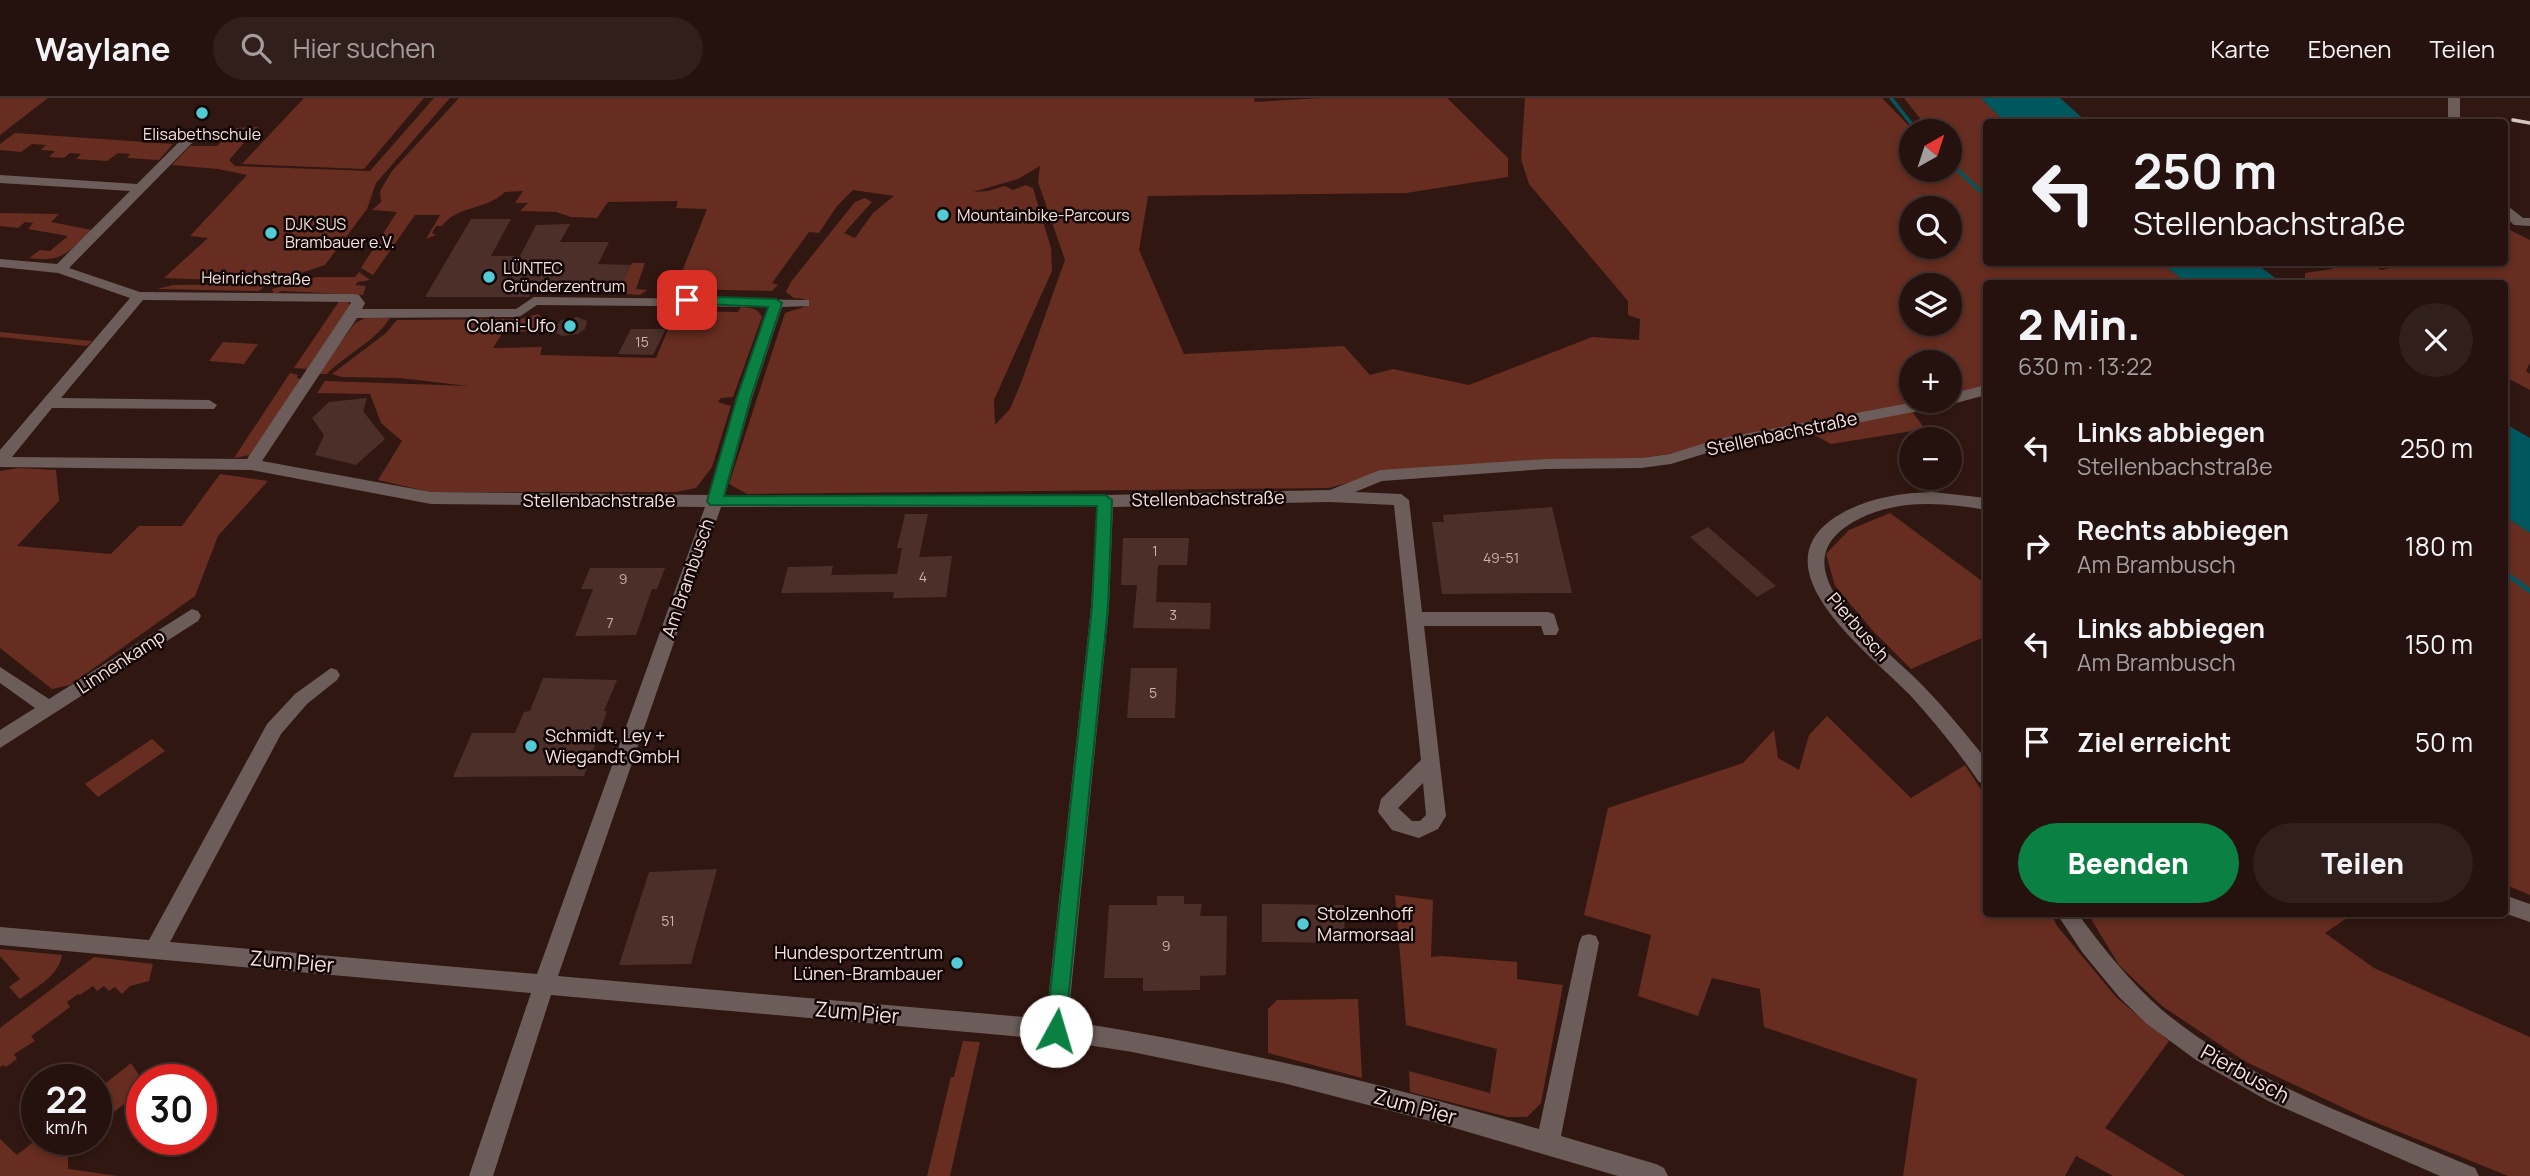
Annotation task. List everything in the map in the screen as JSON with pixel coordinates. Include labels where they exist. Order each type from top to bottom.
[{"type":"street","points":[[2454,98],[2454,119]]},
{"type":"street","points":[[60,269],[192,136]]},
{"type":"street","points":[[0,179],[141,188]]},
{"type":"street","points":[[2508,210],[2524,222]]},
{"type":"street","name":"Heinrichstraße","points":[[0,263],[60,269],[139,296],[354,298],[358,303],[353,314]]},
{"type":"street","points":[[0,461],[139,296]]},
{"type":"street","points":[[251,465],[353,314],[519,313],[534,301],[804,303]]},
{"type":"street","name":"Am Brambusch","points":[[481,1176],[545,984],[715,501],[744,397],[776,303]]},
{"type":"street","name":"Stellenbachstraße","points":[[1962,396],[1983,391]]},
{"type":"street","points":[[49,403],[209,405]]},
{"type":"street","name":"Stellenbachstraße","points":[[1329,496],[1380,476],[1546,464],[1671,460],[1718,444],[1899,409]]},
{"type":"street","name":"Stellenbachstraße","points":[[0,461],[251,465],[431,498],[715,501],[1105,500],[1329,496],[1401,500],[1432,763]]},
{"type":"street","name":"Pierbusch","points":[[1983,504],[1946,498],[1913,499],[1875,505],[1849,516],[1824,534],[1816,549],[1815,565],[1820,582],[1844,617],[1936,712],[1983,772]]},
{"type":"street","points":[[1056,1031],[1100,607],[1105,500]]},
{"type":"street","name":"Linnenkamp","points":[[0,740],[192,616]]},
{"type":"street","points":[[1414,620],[1548,619],[1550,630]]},
{"type":"street","points":[[0,674],[49,708]]},
{"type":"street","points":[[155,949],[274,729],[301,699],[331,675]]},
{"type":"street","points":[[2508,905],[2530,913]]},
{"type":"street","name":"Pierbusch","points":[[2069,917],[2090,947],[2140,1003],[2169,1028],[2201,1050],[2290,1100],[2466,1176]]},
{"type":"street","name":"Zum Pier","points":[[0,936],[1056,1031],[1145,1042],[1236,1062],[1548,1142],[1656,1176]]},
{"type":"street","points":[[1548,1142],[1589,943]]},
{"type":"shaded area","points":[[0,98],[48,98],[0,135]]},
{"type":"shaded area","points":[[304,98],[424,98],[364,169],[242,164]]},
{"type":"shaded area","name":"DJK SUS Brambauer e.V.","points":[[434,98],[450,98],[376,183],[367,209],[325,265],[273,282],[164,278],[208,238],[190,236],[247,175],[218,169],[172,165],[190,146],[217,146],[236,128],[258,127],[229,160],[235,166],[370,171]]},
{"type":"shaded area","points":[[459,98],[1254,98],[1255,102],[1321,98],[1447,98],[1508,158],[1508,177],[1406,193],[1148,196],[1139,250],[1184,354],[1344,346],[1370,375],[1393,369],[1469,385],[1592,337],[1639,340],[1640,319],[1628,315],[1628,301],[1529,184],[1521,159],[1525,98],[1882,98],[1902,119],[1899,119],[1899,182],[1962,182],[1962,119],[1921,119],[1904,98],[1981,98],[2002,119],[1983,119],[1983,266],[2165,266],[2184,280],[1983,280],[1983,395],[1962,398],[1962,350],[1899,350],[1899,413],[1913,413],[1924,427],[1899,427],[1899,433],[1831,444],[1811,433],[1634,459],[1394,470],[1329,488],[747,494],[729,484],[785,313],[804,307],[805,299],[794,298],[786,292],[790,283],[855,202],[865,198],[872,202],[844,233],[855,238],[873,213],[894,196],[853,190],[837,206],[819,233],[809,232],[772,283],[778,285],[772,291],[675,289],[707,209],[676,208],[678,201],[608,202],[597,218],[571,217],[556,212],[520,211],[528,203],[515,203],[523,191],[505,192],[490,202],[456,214],[442,226],[436,226],[432,233],[436,235],[426,239],[440,215],[415,215],[373,275],[361,268],[397,212],[372,210],[381,202],[380,191],[392,171]],"holes":[[[1040,166],[1038,182],[1065,260],[1010,409],[995,425],[994,400],[1052,271],[1051,248],[1033,188],[1026,185],[1013,190],[1005,186],[973,192],[1018,179]]]},
{"type":"shaded area","points":[[15,133],[173,144],[159,160],[127,158],[130,154],[118,153],[107,161],[76,159],[81,154],[70,153],[64,158],[49,157],[55,151],[41,150],[46,145],[32,144],[21,152],[0,150],[0,144]]},
{"type":"shaded area","points":[[0,213],[59,214],[51,222],[92,230],[58,257],[29,258],[40,250],[50,251],[68,236],[28,229],[33,223],[25,222],[18,228],[0,226]]},
{"type":"shaded area","points":[[2508,229],[2530,240],[2530,363],[2526,371],[2530,374],[2530,390],[2508,378],[2508,280],[2305,278],[2305,273],[2332,269],[2332,266],[2376,266],[2381,270],[2399,266],[2508,266]]},
{"type":"shaded area","points":[[632,263],[645,263],[636,289],[647,290],[640,295],[626,294],[619,289]]},
{"type":"shaded area","points":[[359,272],[370,280],[355,285],[366,286],[363,295],[282,291],[274,294],[272,289],[316,277],[355,277]]},
{"type":"shaded area","points":[[173,285],[266,285],[259,291],[157,289]]},
{"type":"shaded area","points":[[340,300],[347,301],[350,305],[307,369],[294,368]]},
{"type":"shaded area","points":[[683,304],[688,304],[686,311],[738,312],[741,307],[750,308],[758,311],[762,317],[733,397],[721,398],[718,402],[731,406],[712,467],[696,488],[676,492],[430,492],[378,480],[402,441],[381,423],[370,394],[317,393],[325,381],[468,386],[400,378],[342,377],[332,374],[386,333],[397,320],[520,319],[538,314],[547,322],[544,331],[503,332],[493,348],[542,347],[540,355],[656,358],[669,327],[674,327]]},
{"type":"shaded area","points":[[365,318],[390,318],[376,334],[327,374],[318,374],[355,323]]},
{"type":"shaded area","points":[[0,332],[92,341],[87,346],[0,337]]},
{"type":"shaded area","points":[[223,342],[258,344],[244,364],[209,361]]},
{"type":"shaded area","points":[[290,373],[301,379],[250,455],[234,458]]},
{"type":"shaded area","points":[[19,468],[56,470],[59,501],[17,546],[111,554],[139,526],[182,526],[220,474],[268,481],[218,536],[195,596],[70,685],[52,689],[0,648],[0,471]]},
{"type":"shaded area","points":[[1890,513],[1983,582],[1983,637],[1911,669],[1874,632],[1835,586],[1826,554],[1849,530]]},
{"type":"shaded area","points":[[2508,519],[2530,533],[2530,895],[2508,886]]},
{"type":"shaded area","points":[[1827,716],[1911,798],[1965,765],[1983,792],[1983,917],[2052,917],[2117,998],[2169,1041],[2105,1128],[2185,1176],[2113,1176],[2076,1156],[2065,1176],[1903,1176],[1917,1079],[1764,1027],[1760,989],[1712,978],[1698,1016],[1638,996],[1651,935],[1584,915],[1608,808],[1743,763],[1774,730],[1778,758],[1799,770],[1809,735]]},
{"type":"shaded area","points":[[152,739],[165,751],[98,797],[85,784]]},
{"type":"shaded area","points":[[1395,895],[1433,900],[1431,957],[1517,962],[1517,979],[1563,985],[1541,1103],[1527,1117],[1508,1117],[1410,1092],[1409,1071],[1490,1093],[1497,1049],[1406,1025]]},
{"type":"shaded area","points":[[2090,917],[2349,917],[2325,933],[2374,968],[2530,1037],[2530,1176],[2508,1176],[2365,1118],[2246,1062],[2162,1006],[2119,965]]},
{"type":"shaded area","points":[[0,949],[62,955],[52,975],[20,999],[9,987],[20,979],[0,956]]},
{"type":"shaded area","points":[[94,957],[153,964],[149,981],[130,986],[122,994],[115,987],[109,991],[104,986],[97,991],[93,986],[78,994],[67,1002],[70,1007],[31,1036],[35,1041],[14,1054],[17,1059],[6,1067],[0,1067],[0,1028]]},
{"type":"shaded area","points":[[1358,999],[1362,1078],[1268,1053],[1268,1009],[1277,1000]]},
{"type":"shaded area","points":[[963,1041],[980,1042],[950,1176],[927,1176],[951,1077],[954,1077]]},
{"type":"shaded area","points":[[126,1067],[126,1103],[112,1113],[112,1078]]},
{"type":"shaded area","points":[[0,1139],[17,1155],[21,1152],[21,1155],[68,1155],[68,1169],[118,1176],[0,1176]]},
{"type":"water","points":[[1981,98],[2060,98],[2084,119],[2002,119]]},
{"type":"water","points":[[2165,266],[2259,266],[2278,280],[2184,280]]},
{"type":"water","points":[[2508,425],[2530,438],[2530,533],[2508,519]]},
{"type":"building","name":"LÜNTEC Gründerzentrum","points":[[471,219],[511,219],[491,256],[520,256],[536,225],[570,224],[560,242],[609,242],[598,264],[631,265],[619,289],[534,288],[529,297],[425,297]]},
{"type":"building","name":"Colani-Ufo","points":[[577,317],[587,321],[585,329],[578,334],[562,336],[552,331],[561,320]]},
{"type":"building","points":[[631,329],[666,329],[653,355],[618,354]]},
{"type":"building","points":[[367,398],[363,411],[385,439],[356,465],[315,455],[324,435],[312,418],[329,402]]},
{"type":"building","points":[[1552,507],[1572,593],[1442,594],[1432,522],[1444,522],[1443,515]]},
{"type":"building","points":[[905,514],[928,514],[919,557],[952,556],[946,597],[893,598],[894,592],[781,593],[788,567],[833,566],[831,575],[897,574],[902,548],[897,548]]},
{"type":"building","points":[[1708,527],[1776,586],[1757,597],[1690,537]]},
{"type":"building","points":[[1123,538],[1189,538],[1187,565],[1158,565],[1156,602],[1211,603],[1210,629],[1133,628],[1137,585],[1121,585]]},
{"type":"building","points":[[590,568],[665,568],[657,589],[652,589],[636,635],[575,636],[593,589],[581,589]]},
{"type":"building","points":[[1131,668],[1177,668],[1175,718],[1127,718]]},
{"type":"building","name":"Schmidt, Ley + Wiegandt GmbH","points":[[543,678],[617,680],[604,711],[607,711],[584,776],[453,777],[472,733],[515,733],[524,712],[530,711]]},
{"type":"building","points":[[717,869],[691,964],[619,965],[649,872]]},
{"type":"building","points":[[1157,896],[1184,896],[1184,904],[1202,904],[1200,916],[1227,916],[1226,975],[1200,976],[1200,990],[1143,991],[1143,978],[1104,978],[1109,905],[1157,905]]},
{"type":"building","name":"Stolzenhoff Marmorsaal","points":[[1262,904],[1344,905],[1345,943],[1262,942]]},
{"type":"waterway","points":[[1891,98],[1908,119]]},
{"type":"waterway","points":[[1962,174],[1983,193]]},
{"type":"waterway","points":[[2508,575],[2530,591]]},
{"type":"railway","points":[[2513,120],[2530,123]]},
{"type":"place","name":"Elisabethschule","points":[[202,113]]},
{"type":"place","name":"Mountainbike-Parcours","points":[[943,215]]},
{"type":"place","name":"DJK SUS Brambauer e.V.","points":[[271,233]]},
{"type":"place","name":"LÜNTEC Gründerzentrum","points":[[489,277]]},
{"type":"place","name":"Colani-Ufo","points":[[570,326]]},
{"type":"place","name":"Schmidt, Ley + Wiegandt GmbH","points":[[531,746]]},
{"type":"place","name":"Stolzenhoff Marmorsaal","points":[[1303,924]]},
{"type":"place","name":"Hundesportzentrum Lünen-Brambauer","points":[[957,963]]},
{"type":"route","points":[[687,300],[776,303],[744,397],[715,501],[1105,500],[1100,607],[1056,1031]]}]
